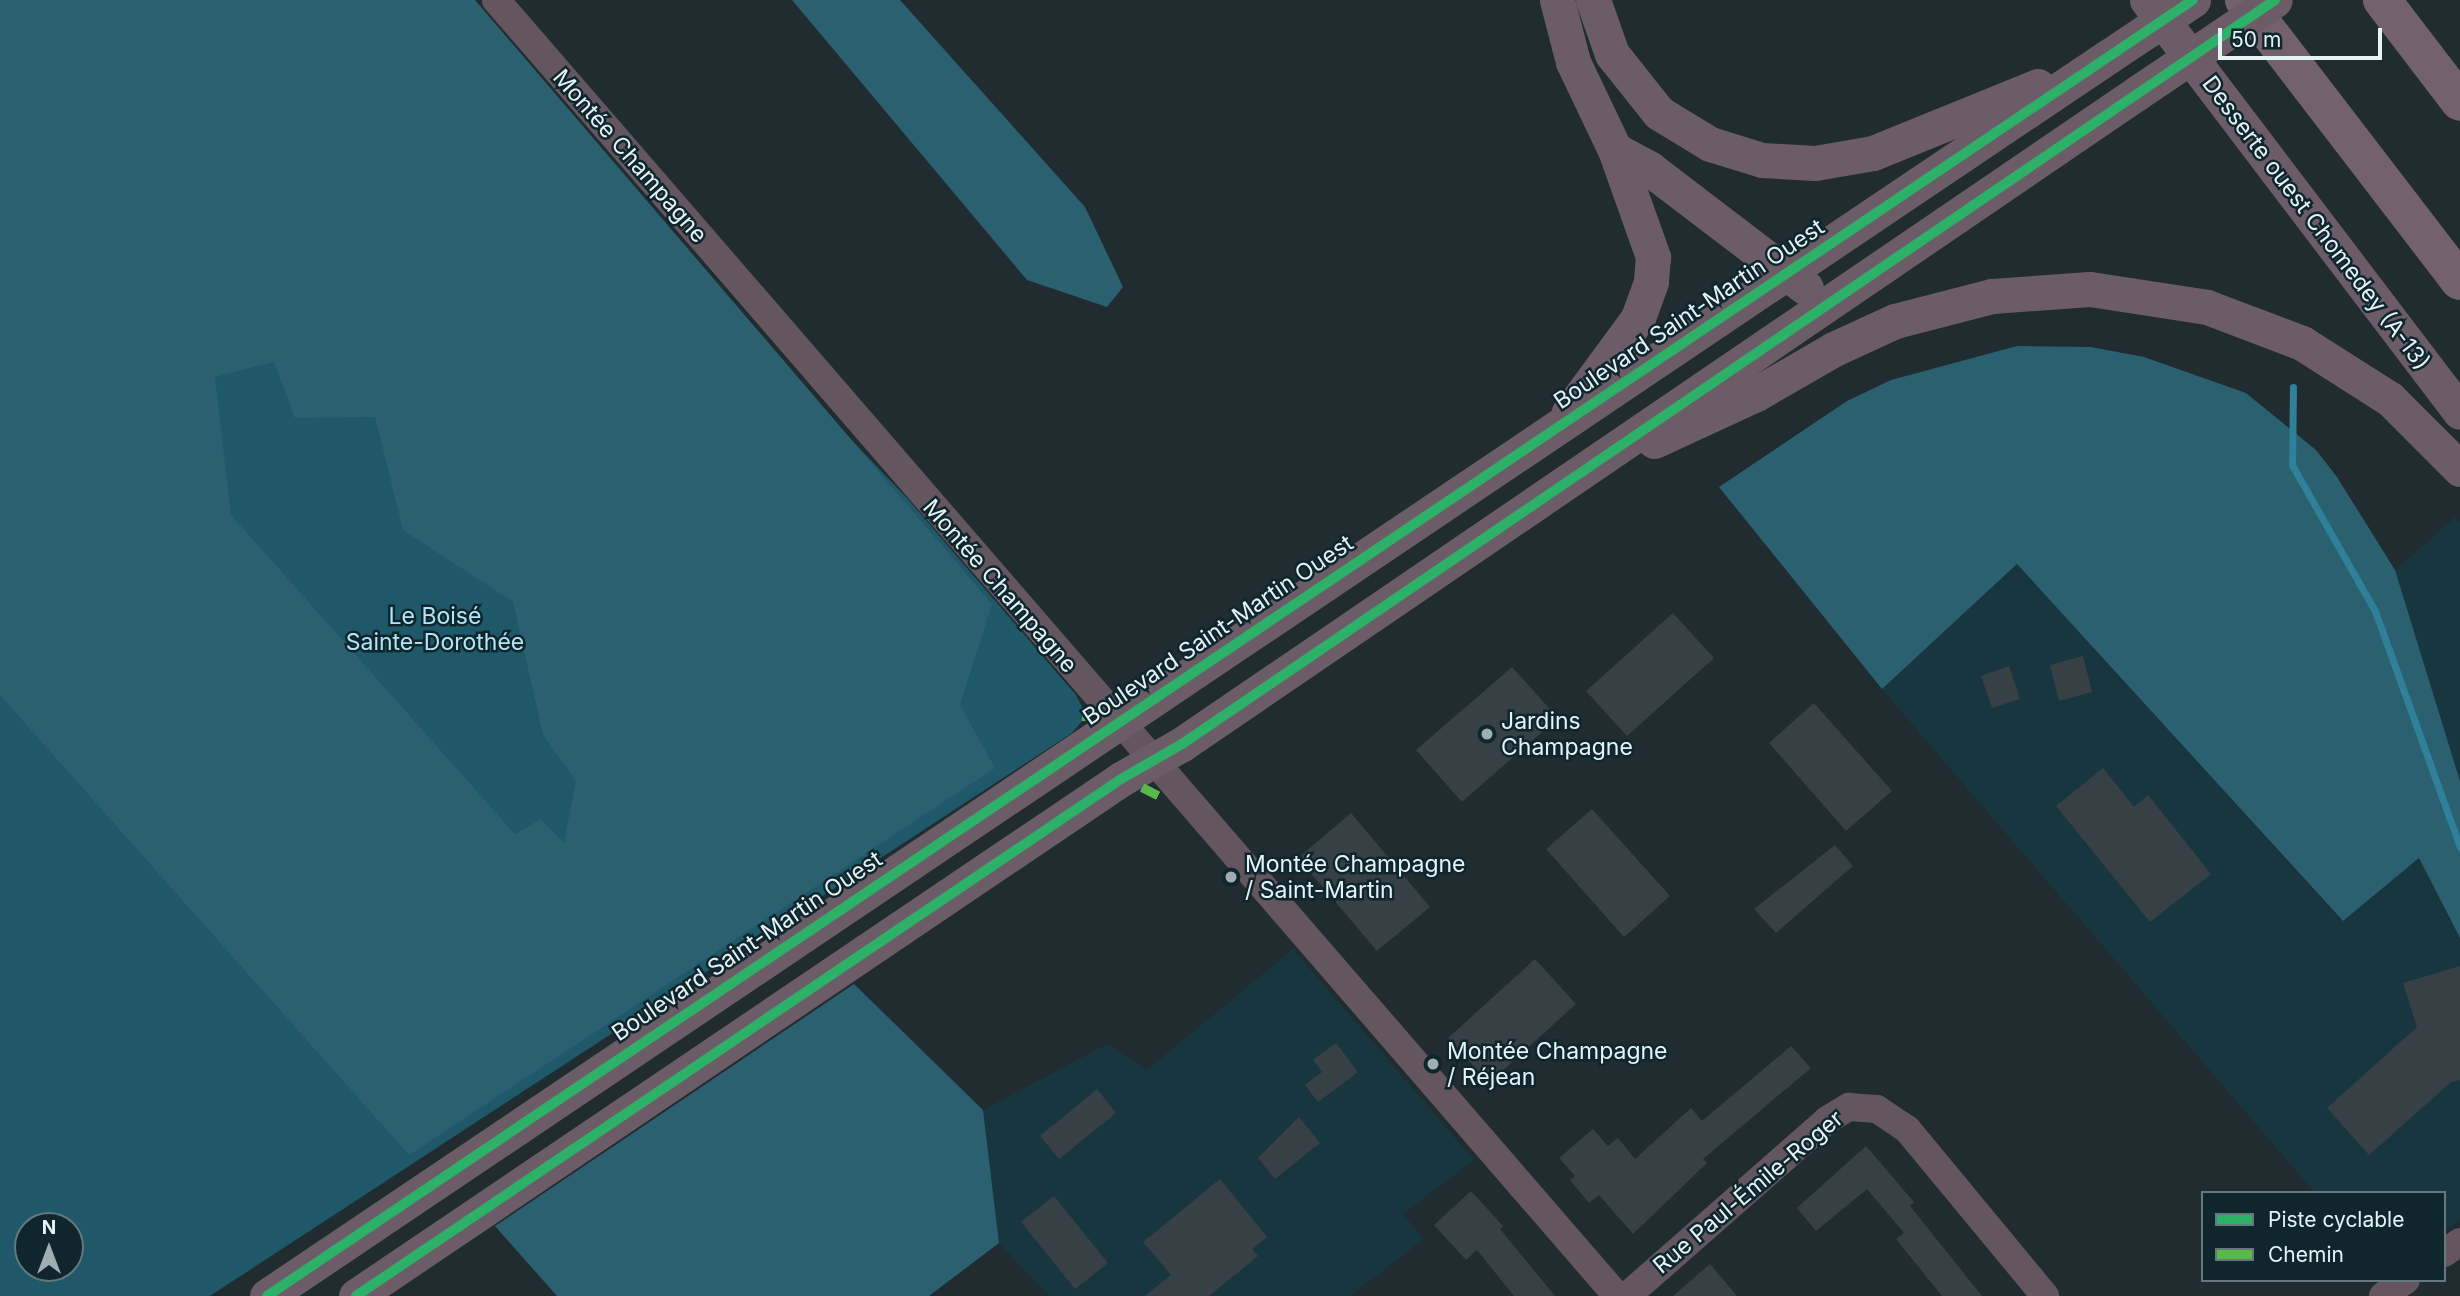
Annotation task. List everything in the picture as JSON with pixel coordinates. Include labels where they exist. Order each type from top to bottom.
[{"type":"highway","points":[[2244,0],[2460,281]]},
{"type":"highway","points":[[2382,0],[2460,102]]},
{"type":"main road","points":[[1557,0],[1581,85],[1615,150],[1626,186],[1647,230],[1653,257],[1651,282],[1638,318],[1559,426]]},
{"type":"main road","points":[[1593,0],[1612,54],[1659,113],[1710,144],[1779,162],[1831,161],[1891,147],[2109,56]]},
{"type":"main road","name":"Desserte ouest Chomedey (A-13)","points":[[2147,0],[2460,412]]},
{"type":"main road","name":"Boulevard Saint-Martin Ouest","points":[[267,1296],[2193,0]]},
{"type":"main road","points":[[356,1296],[1568,481],[1826,302],[2275,0]]},
{"type":"main road","points":[[1615,150],[1650,169],[1826,302]]},
{"type":"main road","points":[[1568,481],[1756,394],[1834,349],[1895,321],[1970,300],[2064,289],[2184,301],[2279,332],[2340,364],[2390,399],[2460,469]]},
{"type":"street","name":"Montée Champagne","points":[[496,0],[1151,761],[1617,1296]]},
{"type":"street","name":"Rue Paul-Émile-Roger","points":[[1627,1296],[1827,1119],[1849,1107],[1877,1109],[1907,1129],[2045,1296]]},
{"type":"street","points":[[2383,1296],[2403,1282]]},
{"type":"shaded area","name":"Le Boisé Sainte-Dorothée","points":[[0,0],[475,0],[992,604],[960,705],[995,768],[409,1155],[0,695]],"holes":[[[274,362],[295,418],[375,417],[403,530],[513,602],[543,735],[576,781],[564,843],[541,819],[515,834],[231,515],[215,377]]]},
{"type":"shaded area","points":[[792,0],[900,0],[1085,207],[1123,287],[1107,307],[1027,280]]},
{"type":"shaded area","points":[[2017,346],[2091,347],[2144,357],[2246,393],[2316,450],[2337,477],[2395,570],[2460,781],[2460,938],[2419,858],[2343,921],[2017,564],[1882,689],[1719,487],[1847,401],[1891,380]]},
{"type":"shaded area","points":[[2455,517],[2460,522],[2460,781],[2395,570]]},
{"type":"shaded area","points":[[2017,564],[2342,921],[2419,858],[2460,938],[2460,1220],[2446,1230],[2446,1191],[2313,1191],[1882,689]]},
{"type":"shaded area","points":[[1293,949],[1474,1160],[1403,1214],[1424,1239],[1350,1296],[1049,1296],[999,1243],[983,1110],[1107,1044],[1147,1070]]},
{"type":"shaded area","points":[[854,984],[983,1110],[999,1243],[929,1296],[557,1296],[495,1226]]},
{"type":"green space","name":"Le Boisé Sainte-Dorothée","points":[[0,0],[792,378],[907,498],[1076,695],[1084,711],[1083,720],[1072,733],[210,1296],[0,1296]]},
{"type":"building","points":[[1673,613],[1714,658],[1627,736],[1586,691]]},
{"type":"building","points":[[2083,656],[2092,692],[2059,701],[2050,665]]},
{"type":"building","points":[[2009,666],[2020,699],[1992,708],[1981,676]]},
{"type":"building","name":"Jardins Champagne","points":[[1512,667],[1558,718],[1462,802],[1416,750]]},
{"type":"building","points":[[1814,703],[1892,791],[1846,831],[1769,743]]},
{"type":"building","points":[[2103,768],[2134,807],[2148,795],[2211,874],[2150,922],[2056,806]]},
{"type":"building","points":[[1592,809],[1670,896],[1624,937],[1546,849]]},
{"type":"building","points":[[1351,813],[1430,907],[1377,951],[1298,858]]},
{"type":"building","points":[[1835,845],[1853,866],[1776,933],[1754,909]]},
{"type":"building","points":[[1535,959],[1576,1004],[1489,1083],[1448,1038]]},
{"type":"building","points":[[2460,966],[2460,1080],[2451,1082],[2369,1155],[2327,1108],[2417,1027],[2403,983]]},
{"type":"building","points":[[1336,1043],[1358,1072],[1318,1102],[1305,1085],[1322,1072],[1313,1060]]},
{"type":"building","points":[[1791,1046],[1811,1068],[1703,1159],[1707,1163],[1633,1234],[1599,1195],[1589,1203],[1570,1180],[1575,1176],[1559,1158],[1593,1129],[1608,1146],[1618,1138],[1635,1159],[1691,1108],[1702,1121]]},
{"type":"building","points":[[1097,1089],[1116,1113],[1059,1159],[1040,1136]]},
{"type":"building","points":[[1299,1117],[1320,1143],[1275,1179],[1258,1158]]},
{"type":"building","points":[[1866,1146],[1914,1202],[1910,1206],[1982,1296],[1942,1296],[1896,1239],[1904,1233],[1867,1189],[1816,1231],[1797,1208]]},
{"type":"building","points":[[1220,1179],[1267,1237],[1252,1249],[1258,1256],[1209,1296],[1145,1296],[1171,1275],[1143,1242]]},
{"type":"building","points":[[1471,1191],[1503,1226],[1500,1229],[1555,1296],[1514,1296],[1477,1250],[1466,1260],[1434,1225]]},
{"type":"building","points":[[1054,1196],[1108,1263],[1075,1289],[1021,1222]]},
{"type":"building","points":[[1710,1264],[1737,1296],[1673,1296]]},
{"type":"waterway","points":[[2293,387],[2292,465],[2375,611],[2460,847]]},
{"type":"marked path","points":[[1086,721],[1088,710]]},
{"type":"marked path","points":[[1142,787],[1162,797]]},
{"type":"cycle path","points":[[267,1296],[2193,0]]},
{"type":"cycle path","points":[[356,1296],[1121,779],[1182,744],[2275,0]]},
{"type":"place","name":"Jardins Champagne","points":[[1487,734]]},
{"type":"place","name":"Montée Champagne / Saint-Martin","points":[[1231,877]]},
{"type":"place","name":"Montée Champagne / Réjean","points":[[1433,1064]]}]
